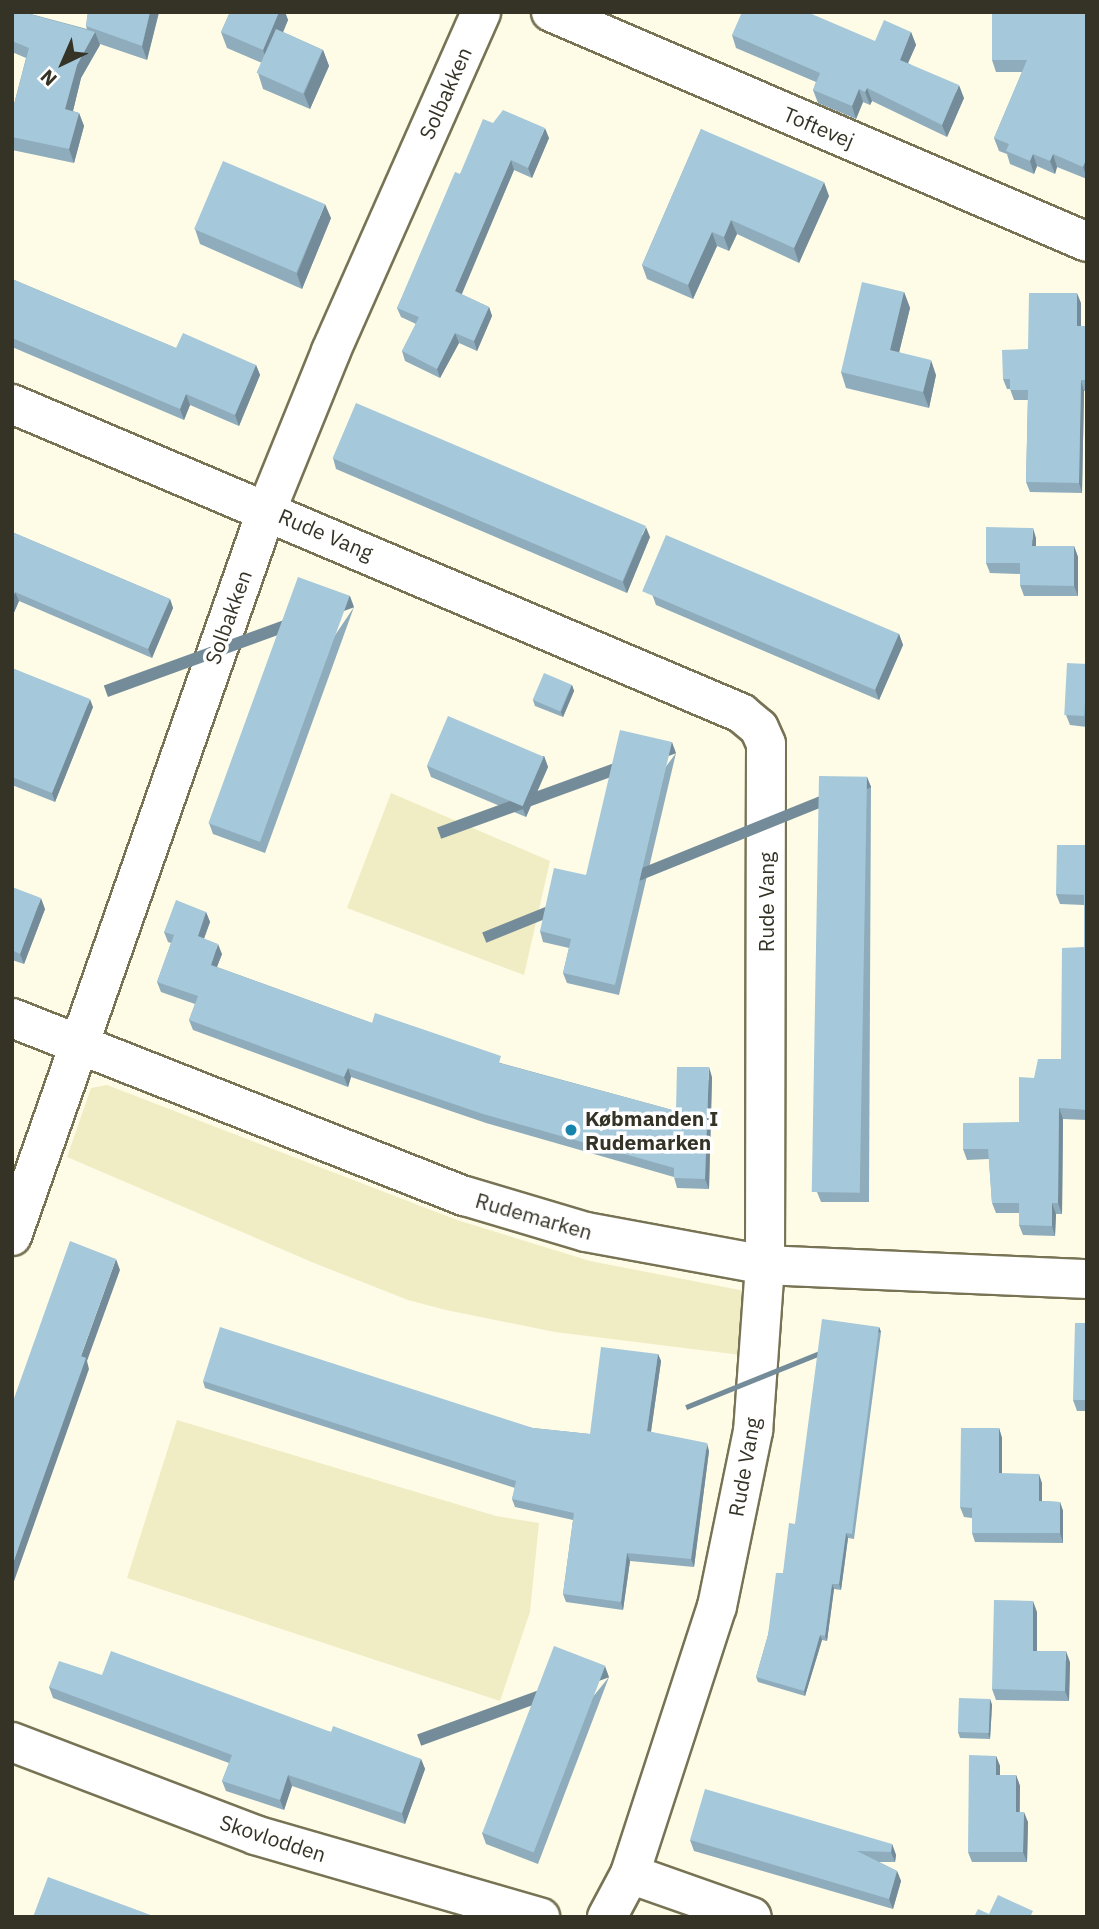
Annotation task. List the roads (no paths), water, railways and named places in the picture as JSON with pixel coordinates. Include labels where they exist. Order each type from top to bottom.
[{"type":"street","name":"Solbakken","points":[[12,1236],[76,1044],[267,509],[331,351],[481,12]]},
{"type":"street","name":"Toftevej","points":[[551,12],[1087,242]]},
{"type":"street","name":"Rude Vang","points":[[12,404],[267,509],[729,708],[759,728],[766,744],[765,1265],[753,1431],[717,1606],[629,1874],[607,1917]]},
{"type":"street","name":"Rudemarken","points":[[12,1018],[465,1196],[586,1233],[765,1265],[1087,1279]]},
{"type":"street","name":"Skovlodden","points":[[12,1742],[255,1835],[540,1917]]},
{"type":"street","points":[[629,1874],[752,1917]]},
{"type":"place","name":"Købmanden I Rudemarken","points":[[571,1130]]}]
